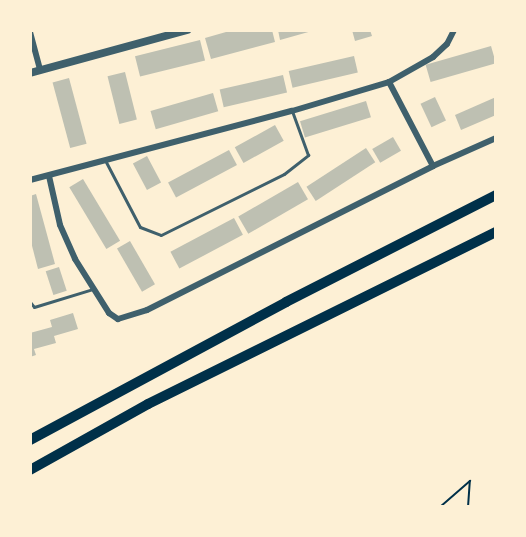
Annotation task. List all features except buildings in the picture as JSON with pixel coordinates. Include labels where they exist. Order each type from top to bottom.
[{"type":"highway","points":[[30,440],[286,302],[496,195]]},
{"type":"highway","points":[[30,470],[148,404],[496,232]]},
{"type":"street","points":[[30,73],[187,30]]},
{"type":"street","points":[[30,180],[106,162],[389,82],[434,57],[447,44],[454,30]]},
{"type":"street","points":[[30,32],[40,70]]},
{"type":"street","points":[[389,82],[433,166]]},
{"type":"street","points":[[49,176],[60,225],[93,289],[109,313],[117,319],[147,310],[433,166],[496,138]]},
{"type":"lane","points":[[106,162],[140,227],[161,235],[284,174],[308,155],[292,111]]},
{"type":"lane","points":[[30,302],[32,307],[93,289]]},
{"type":"path","points":[[440,507],[470,481],[468,507]]}]
